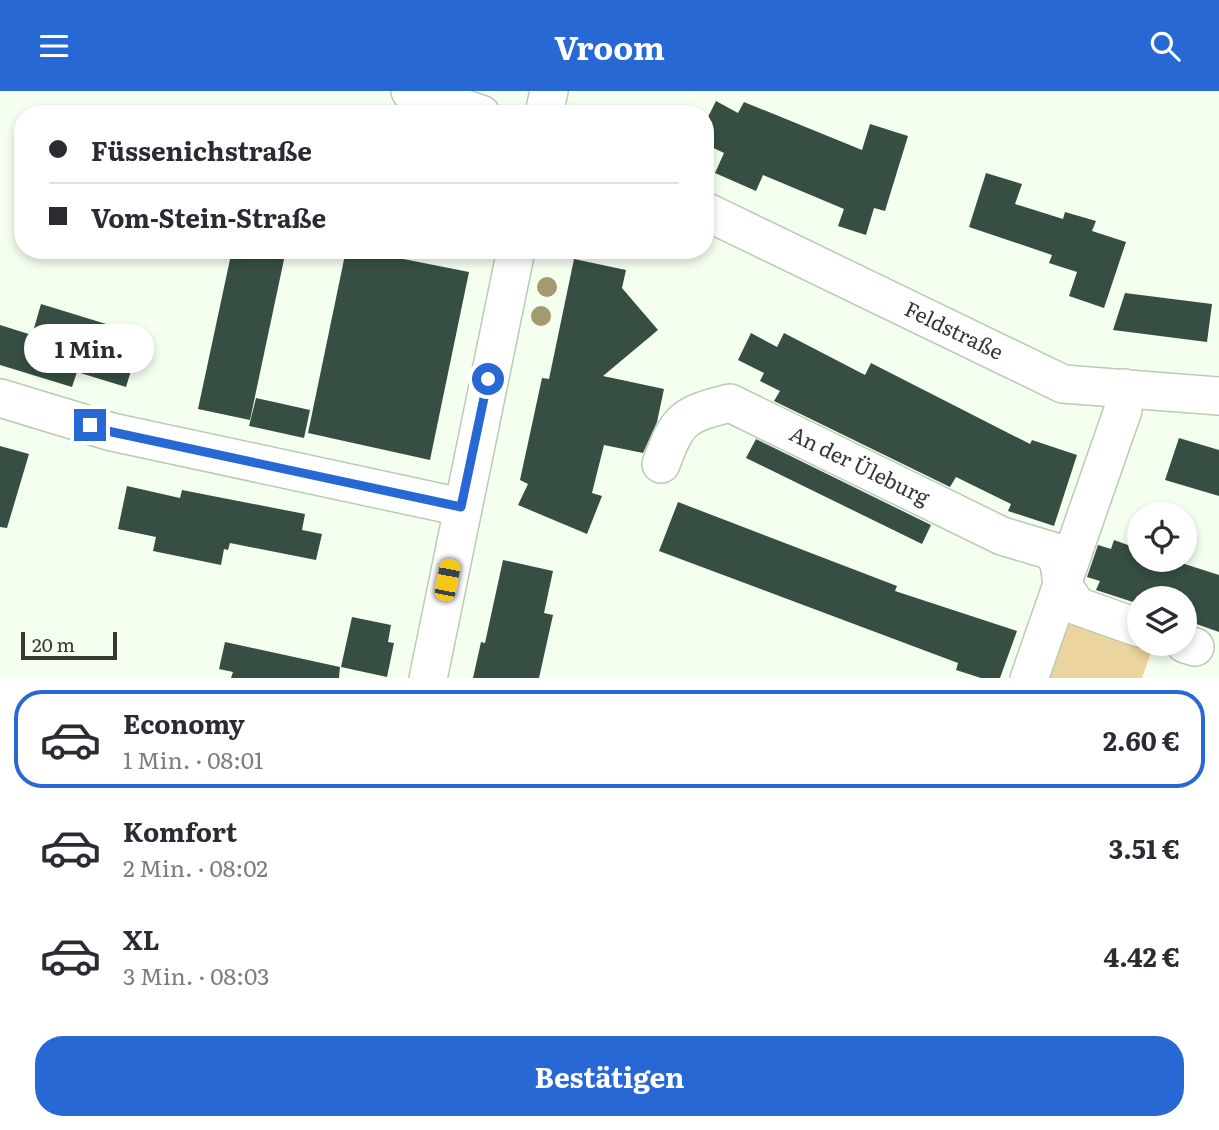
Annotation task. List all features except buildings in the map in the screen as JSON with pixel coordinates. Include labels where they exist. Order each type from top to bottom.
[{"type":"street","points":[[410,91],[453,105]]},
{"type":"street","name":"Feldstraße","points":[[714,215],[1063,384],[1219,396]]},
{"type":"street","points":[[428,678],[514,259]]},
{"type":"street","points":[[1029,678],[1123,410],[1124,388]]},
{"type":"street","points":[[0,398],[112,432],[461,507]]},
{"type":"street","name":"An der Üleburg","points":[[661,464],[674,431],[684,419],[699,411],[730,403],[1002,536],[1052,551],[1059,563],[1062,584],[1077,606],[1127,624]]},
{"type":"shaded area","points":[[1071,617],[1127,639],[1127,656],[1150,656],[1142,678],[1042,678]]},
{"type":"route","points":[[90,425],[461,507],[488,379]]}]
